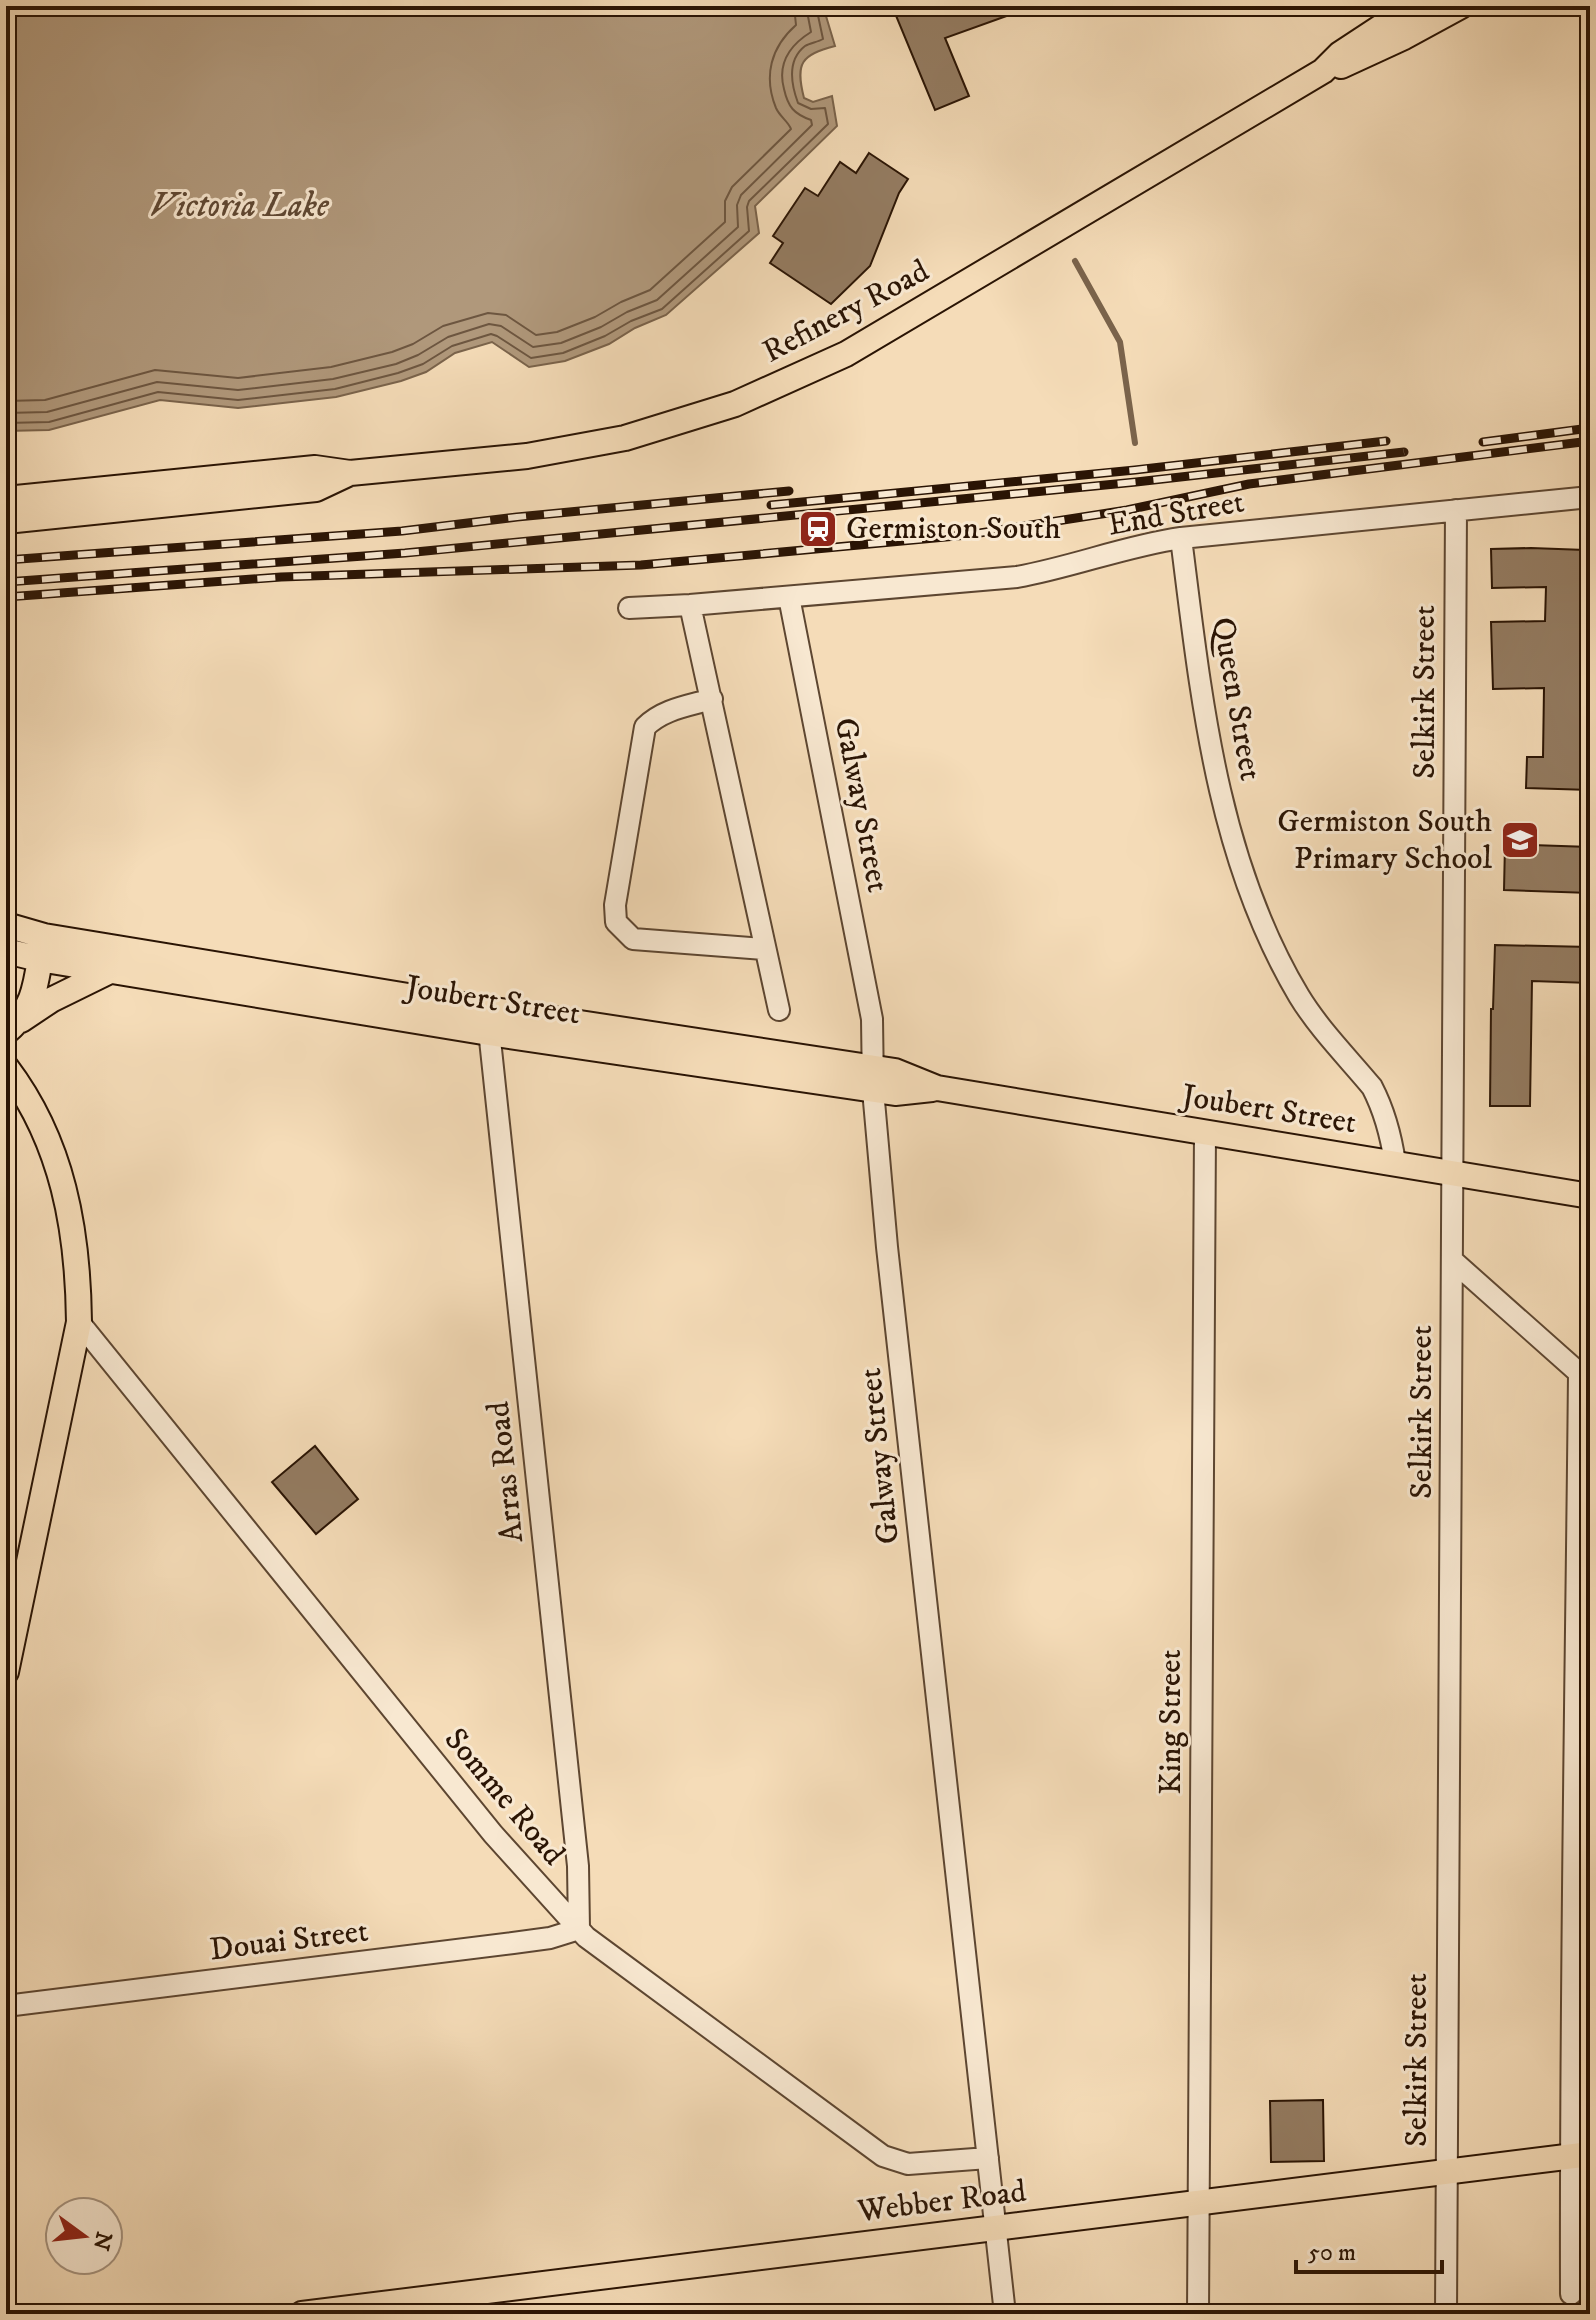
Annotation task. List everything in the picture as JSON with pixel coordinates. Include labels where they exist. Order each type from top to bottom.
[{"type":"main road","name":"Refinery Road","points":[[1323,71],[1344,66],[1461,6]]},
{"type":"main road","name":"Refinery Road","points":[[350,473],[527,456],[625,438],[735,404],[846,354],[1323,71],[1340,54],[1404,10]]},
{"type":"main road","points":[[6,499],[315,468],[350,473]]},
{"type":"main road","points":[[6,521],[316,489],[350,473]]},
{"type":"main road","points":[[6,925],[42,948]]},
{"type":"main road","points":[[6,951],[42,948]]},
{"type":"main road","points":[[12,1027],[28,1008],[35,990],[42,948]]},
{"type":"main road","name":"Joubert Street","points":[[42,948],[488,1021],[873,1079],[895,1071],[937,1088],[1590,1196]]},
{"type":"main road","name":"Joubert Street","points":[[42,948],[110,971],[488,1021]]},
{"type":"main road","points":[[12,1027],[51,1000],[110,971]]},
{"type":"main road","points":[[6,1067],[33,1106],[63,1177],[79,1280],[79,1322],[6,1672]]},
{"type":"main road","name":"Webber Road","points":[[302,2314],[1580,2155]]},
{"type":"street","name":"End Street","points":[[629,608],[1017,577],[1053,571],[1133,547],[1181,538],[1590,497]]},
{"type":"street","name":"Selkirk Street","points":[[1446,2314],[1456,510]]},
{"type":"street","name":"Queen Street","points":[[1181,538],[1203,711],[1226,818],[1239,859],[1256,907],[1301,999],[1376,1094],[1387,1121],[1395,1163]]},
{"type":"street","name":"Galway Street","points":[[789,597],[872,1019],[873,1079],[887,1247],[988,2158],[993,2228],[1005,2314]]},
{"type":"street","points":[[690,605],[779,1010]]},
{"type":"street","points":[[712,699],[668,711],[655,717],[645,727],[615,905],[616,922],[633,939],[764,949]]},
{"type":"street","name":"Arras Road","points":[[488,1021],[578,1866],[579,1929]]},
{"type":"street","name":"King Street","points":[[1198,2314],[1205,1131]]},
{"type":"street","points":[[1452,1260],[1585,1378],[1580,2155],[1571,2294]]},
{"type":"street","name":"Somme Road","points":[[79,1322],[493,1834],[579,1929],[606,1954],[883,2156],[908,2164],[988,2158]]},
{"type":"street","name":"Douai Street","points":[[6,2006],[513,1943],[550,1938],[579,1929]]},
{"type":"water","name":"Victoria Lake","points":[[6,6],[779,6],[796,9],[823,6],[835,46],[815,53],[803,62],[801,86],[804,98],[813,102],[832,96],[837,126],[755,206],[759,233],[666,315],[635,328],[609,344],[565,361],[529,367],[492,342],[455,353],[426,372],[401,381],[336,397],[238,408],[160,400],[49,430],[6,431]]},
{"type":"building","points":[[892,6],[1029,8],[945,38],[969,96],[935,110]]},
{"type":"building","points":[[869,153],[908,179],[899,193],[870,266],[831,304],[770,263],[783,243],[773,236],[805,188],[818,196],[840,162],[856,173]]},
{"type":"building","points":[[1491,549],[1585,550],[1582,758],[1590,759],[1590,790],[1526,788],[1527,757],[1543,757],[1544,688],[1493,689],[1491,622],[1545,621],[1546,587],[1492,588]]},
{"type":"building","points":[[1505,844],[1590,847],[1590,893],[1504,890]]},
{"type":"building","points":[[1495,945],[1590,947],[1590,983],[1532,981],[1530,1106],[1490,1106]]},
{"type":"building","points":[[315,1446],[358,1499],[316,1534],[272,1482]]},
{"type":"building","points":[[1323,2100],[1324,2161],[1271,2162],[1270,2101]]},
{"type":"waterway","points":[[1075,261],[1120,342],[1135,443]]},
{"type":"railway","points":[[1483,442],[1590,428]]},
{"type":"railway","points":[[771,505],[1135,470],[1386,441]]},
{"type":"railway","points":[[6,597],[281,577],[641,565],[967,535],[1127,510],[1249,484],[1590,441]]},
{"type":"railway","points":[[6,582],[405,553],[1136,482],[1404,452]]},
{"type":"railway","points":[[6,560],[402,531],[789,491]]},
{"type":"place","name":"Germiston South","points":[[818,529]]},
{"type":"place","name":"Germiston South Primary School","points":[[1520,840]]}]
